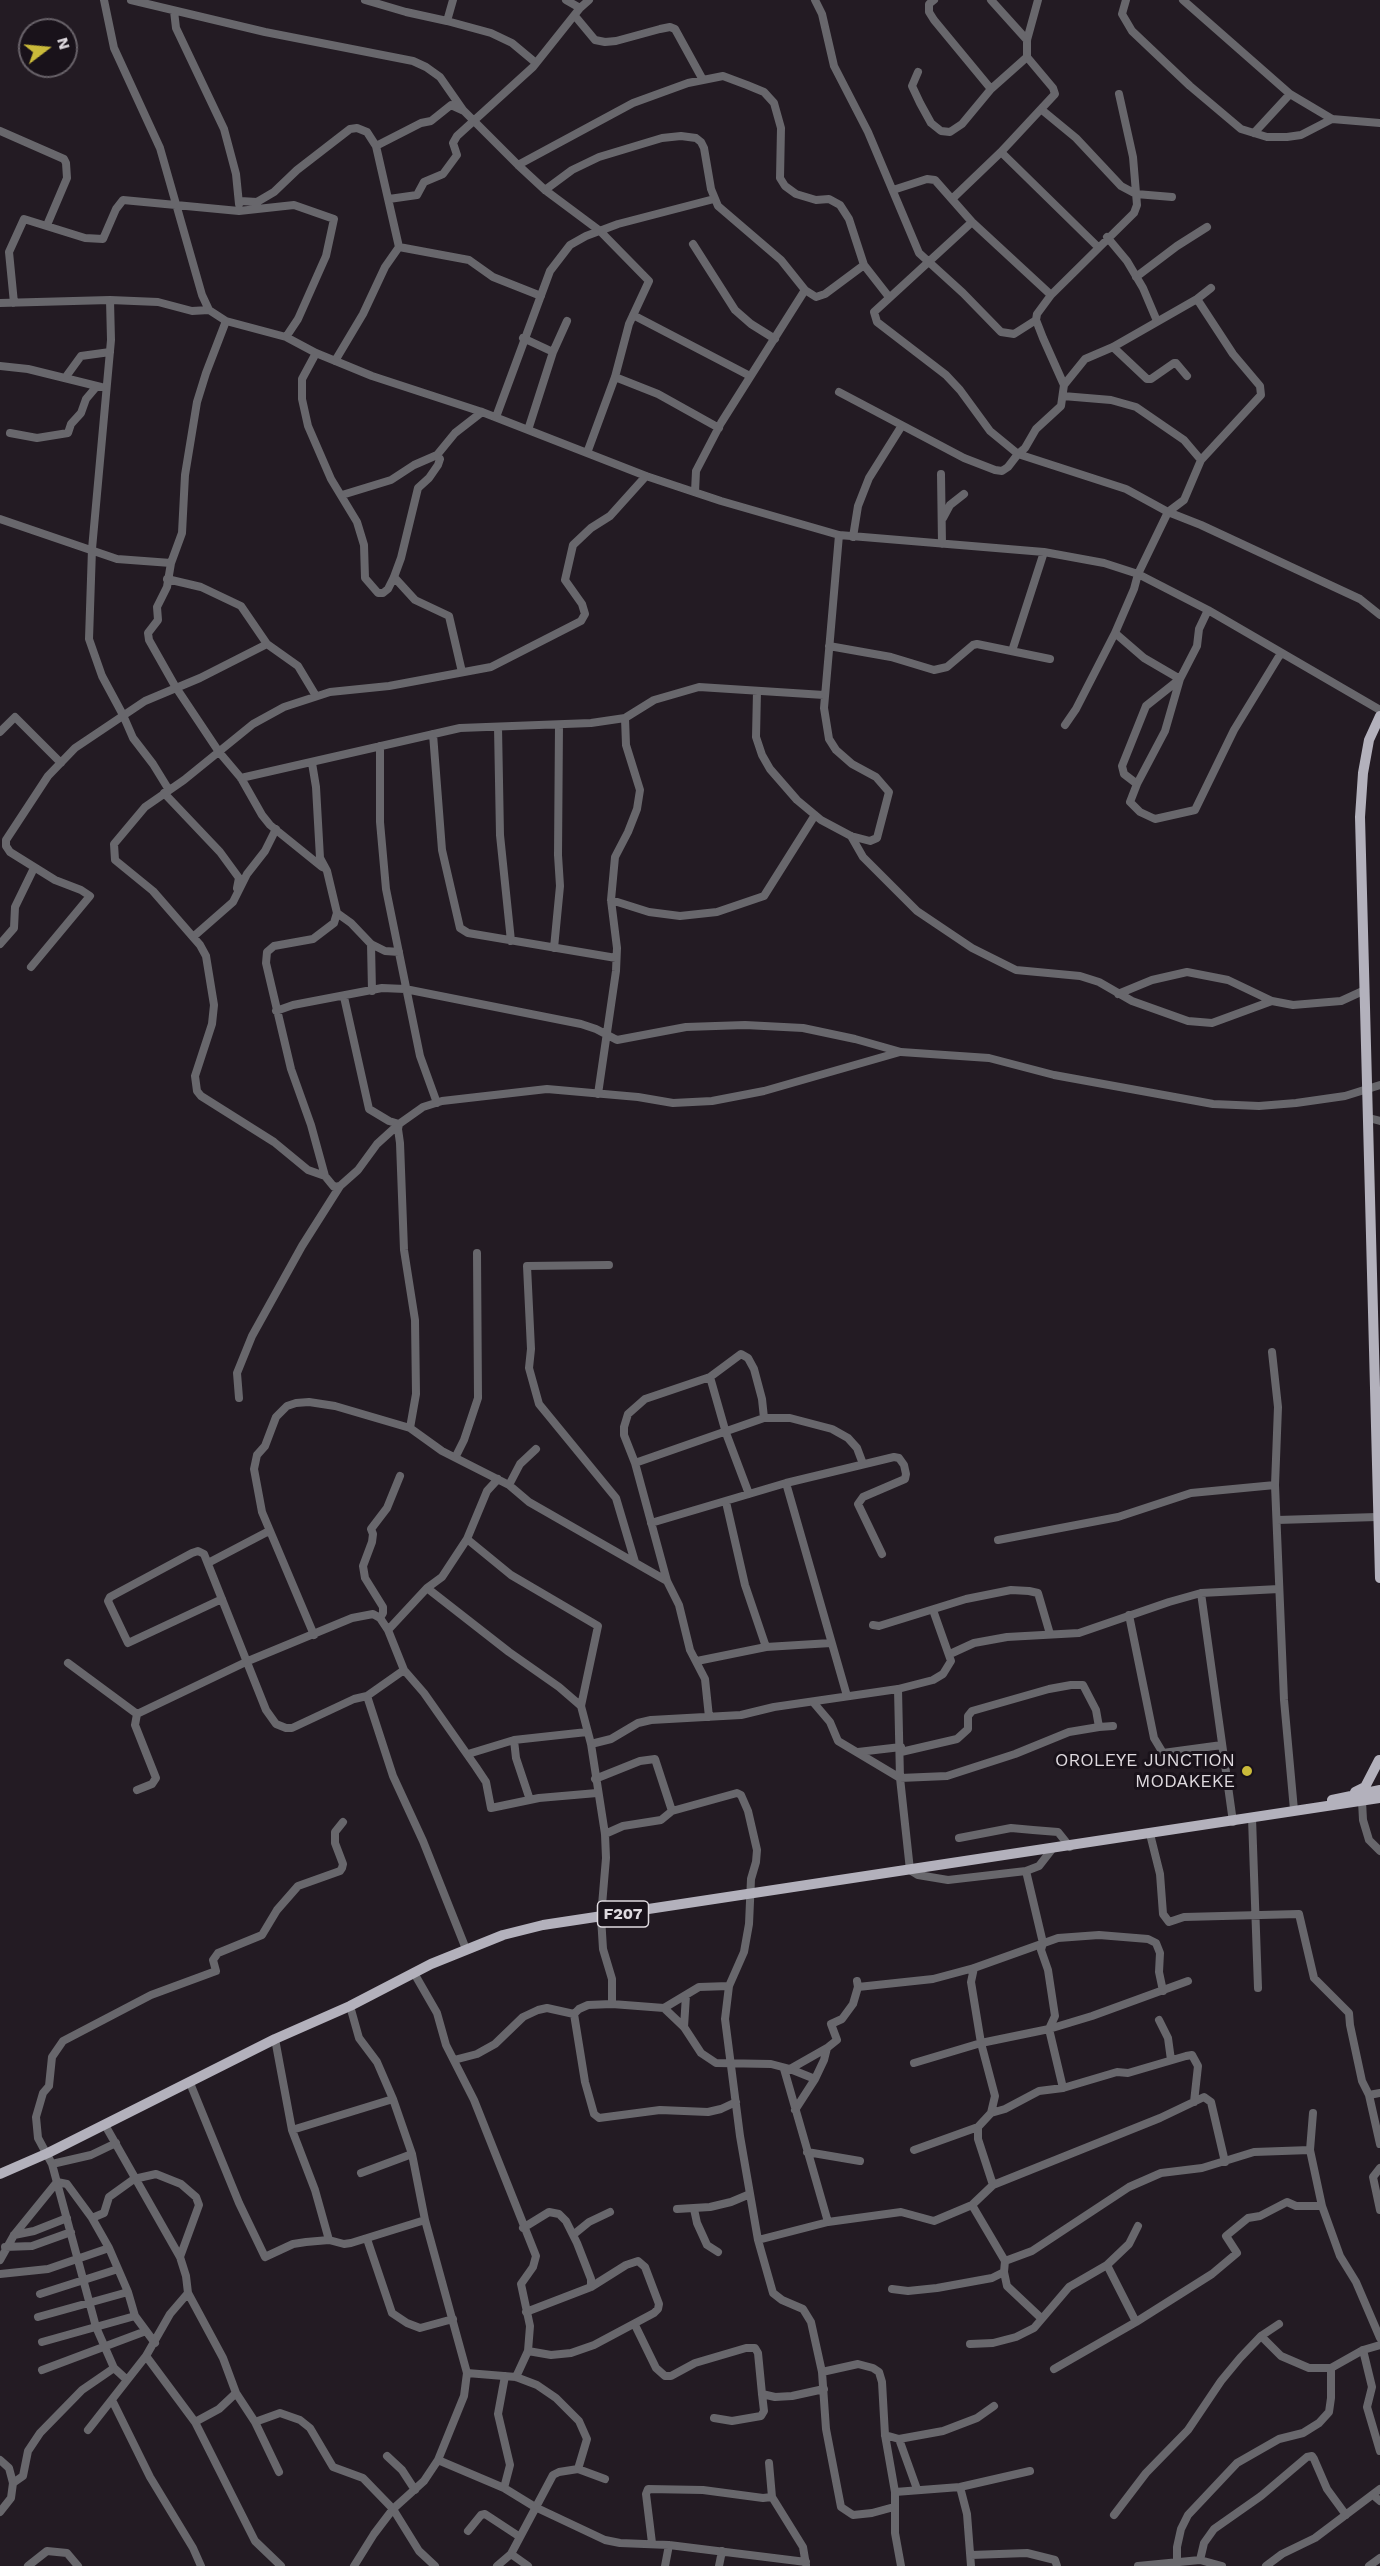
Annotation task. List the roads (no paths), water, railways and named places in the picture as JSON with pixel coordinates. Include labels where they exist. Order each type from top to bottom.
[{"type":"main road","points":[[1380,716],[1369,740],[1363,773],[1360,817],[1368,1088],[1374,1120],[1377,1517],[1380,1578]]},
{"type":"main road","points":[[1349,1796],[1365,1787],[1380,1760]]},
{"type":"main road","name":"F207","points":[[0,2174],[50,2158],[105,2125],[275,2039],[350,2006],[466,1949],[503,1935],[543,1925],[1233,1822],[1380,1790]]},
{"type":"main road","name":"F207","points":[[1294,1810],[1305,1811],[1380,1798]]},
{"type":"street","points":[[104,0],[114,48],[160,148],[202,295],[209,310],[226,321],[286,337],[316,353],[390,382],[496,417],[646,476],[839,535],[1044,552],[1104,563],[1138,574],[1208,610],[1380,711]]},
{"type":"street","points":[[131,0],[265,32],[412,61],[426,67],[440,77],[463,110],[518,165],[545,190],[600,231],[649,282],[629,324],[615,377],[587,453]]},
{"type":"street","points":[[365,0],[491,33],[512,43],[536,63]]},
{"type":"street","points":[[447,21],[453,0]]},
{"type":"street","points":[[566,0],[580,8]]},
{"type":"street","points":[[389,199],[417,195],[424,182],[443,174],[457,155],[453,143],[536,63],[589,0]]},
{"type":"street","points":[[815,0],[822,14],[834,66],[868,132],[912,239],[927,262],[963,293],[1001,332],[1014,334],[1036,320],[1041,307],[1051,295],[1107,237],[1134,213],[1137,205],[1133,157],[1119,94]]},
{"type":"street","points":[[934,0],[929,4],[929,12],[934,20],[992,89]]},
{"type":"street","points":[[991,0],[1027,40]]},
{"type":"street","points":[[952,199],[1001,152],[1055,94],[1027,57],[1027,40],[1038,0]]},
{"type":"street","points":[[1126,0],[1122,14],[1132,31],[1190,86],[1241,129],[1267,137],[1301,135],[1332,119]]},
{"type":"street","points":[[1183,0],[1290,94],[1332,119],[1380,123]]},
{"type":"street","points":[[174,11],[176,28],[224,129],[236,174],[240,201],[239,211]]},
{"type":"street","points":[[575,16],[595,39],[605,42],[670,27],[675,29],[703,80]]},
{"type":"street","points":[[918,72],[912,86],[931,123],[941,131],[950,132],[962,123],[992,89],[1027,57]]},
{"type":"street","points":[[518,165],[633,103],[688,83],[723,76],[764,92],[774,103],[781,128],[780,177],[785,186],[796,194],[816,200],[829,199],[840,205],[849,219],[864,265],[888,297]]},
{"type":"street","points":[[1254,133],[1290,94]]},
{"type":"street","points":[[376,146],[421,123],[431,121],[451,105],[463,110]]},
{"type":"street","points":[[1042,110],[1076,138],[1121,186],[1136,194],[1172,197]]},
{"type":"street","points":[[240,201],[257,202],[274,192],[297,170],[350,129],[357,128],[367,132],[376,146],[399,247],[385,267],[363,315],[336,361]]},
{"type":"street","points":[[0,131],[64,159],[66,163],[67,178],[47,225]]},
{"type":"street","points":[[545,190],[572,170],[599,157],[662,138],[681,136],[696,138],[702,142],[714,199],[727,216],[781,260],[805,290],[816,297],[825,294],[864,265]]},
{"type":"street","points":[[1001,152],[1098,247]]},
{"type":"street","points":[[893,190],[931,178],[972,222],[1051,295]]},
{"type":"street","points":[[496,417],[523,338],[550,271],[570,245],[600,231],[714,199]]},
{"type":"street","points":[[14,303],[9,252],[24,219],[85,238],[103,239],[116,209],[123,200],[239,211],[294,205],[334,219],[326,256],[298,319],[286,337]]},
{"type":"street","points":[[972,222],[874,312],[878,322],[946,375],[990,431],[1018,454],[1072,474],[1126,489],[1168,512],[1360,600],[1380,615]]},
{"type":"street","points":[[586,236],[592,225]]},
{"type":"street","points":[[1136,277],[1207,227]]},
{"type":"street","points":[[1107,237],[1136,277],[1157,321]]},
{"type":"street","points":[[693,244],[735,310],[751,324],[775,339]]},
{"type":"street","points":[[399,247],[469,260],[493,277],[541,296]]},
{"type":"street","points":[[1064,385],[1085,359],[1113,347],[1197,299],[1211,288]]},
{"type":"street","points":[[695,492],[696,471],[719,428],[805,290]]},
{"type":"street","points":[[192,311],[202,295]]},
{"type":"street","points":[[1065,725],[1076,709],[1115,633],[1138,574],[1168,512],[1184,500],[1201,460],[1261,395],[1262,391],[1233,354],[1197,299]]},
{"type":"street","points":[[0,303],[110,300],[158,302],[192,311],[209,310]]},
{"type":"street","points":[[110,300],[108,388],[92,549],[88,639],[102,676],[133,738],[166,791],[220,852],[239,878],[237,894]]},
{"type":"street","points":[[633,315],[750,376]]},
{"type":"street","points":[[839,392],[901,427],[964,458],[1002,471],[1030,443],[1036,429],[1060,406],[1063,396],[1064,385],[1036,320]]},
{"type":"street","points":[[226,321],[197,402],[185,475],[182,533],[171,562],[167,587],[157,607],[158,620],[148,633],[153,648],[177,688],[219,752],[241,778],[261,815],[327,871]]},
{"type":"street","points":[[528,430],[553,352],[567,321]]},
{"type":"street","points":[[523,338],[553,352]]},
{"type":"street","points":[[1113,347],[1147,379],[1151,379],[1174,363],[1187,376]]},
{"type":"street","points":[[65,378],[81,356],[110,352]]},
{"type":"street","points":[[316,353],[302,379],[302,399],[308,426],[331,478],[357,522],[364,545],[365,578],[378,593],[383,593],[394,577],[401,558],[418,488],[438,465],[440,459],[437,455]]},
{"type":"street","points":[[0,366],[28,369],[108,388]]},
{"type":"street","points":[[55,375],[70,369]]},
{"type":"street","points":[[615,377],[658,394],[719,428]]},
{"type":"street","points":[[10,433],[37,438],[68,434],[71,424],[81,413],[86,399],[97,386]]},
{"type":"street","points":[[1063,396],[1111,400],[1136,407],[1184,440],[1201,460]]},
{"type":"street","points":[[342,495],[391,480],[437,455],[455,433],[482,412]]},
{"type":"street","points":[[853,537],[858,506],[869,478],[901,427]]},
{"type":"street","points":[[941,474],[942,544]]},
{"type":"street","points":[[325,1176],[308,1170],[274,1142],[201,1096],[197,1091],[195,1076],[212,1024],[214,1005],[206,956],[193,937],[153,891],[115,861],[114,844],[145,807],[253,724],[284,707],[316,696],[491,668],[580,621],[585,614],[582,604],[565,580],[573,545],[591,528],[610,516],[646,476]]},
{"type":"street","points":[[942,519],[950,505],[964,494]]},
{"type":"street","points":[[0,519],[117,559],[171,562]]},
{"type":"street","points":[[757,691],[756,736],[762,755],[779,780],[815,815],[851,836],[870,841],[877,838],[889,792],[876,777],[852,764],[836,750],[829,739],[824,695],[839,535]]},
{"type":"street","points":[[1012,651],[1044,552]]},
{"type":"street","points":[[394,577],[415,600],[449,616],[462,672]]},
{"type":"street","points":[[167,579],[201,587],[241,606],[267,644],[298,666],[316,696]]},
{"type":"street","points":[[1208,610],[1199,629],[1197,646],[1180,679],[1165,731],[1130,802],[1140,812],[1155,819],[1195,810],[1234,730],[1281,653]]},
{"type":"street","points":[[1115,633],[1144,658],[1180,679]]},
{"type":"street","points":[[31,967],[90,896],[34,868],[10,852],[6,846],[6,840],[48,776],[75,748],[145,701],[267,644]]},
{"type":"street","points":[[829,646],[891,657],[934,670],[947,667],[973,645],[1050,659]]},
{"type":"street","points":[[1137,784],[1124,774],[1122,766],[1146,706],[1180,679]]},
{"type":"street","points":[[241,778],[460,728],[559,725],[625,718],[654,700],[699,687],[824,695]]},
{"type":"street","points":[[0,732],[15,717],[61,763]]},
{"type":"street","points":[[598,1094],[616,958],[611,900],[615,857],[637,809],[640,790],[626,745],[625,718]]},
{"type":"street","points":[[554,948],[560,886],[558,855],[559,725]]},
{"type":"street","points":[[498,728],[500,836],[510,940]]},
{"type":"street","points":[[432,734],[442,850],[460,928],[468,933],[616,958]]},
{"type":"street","points":[[380,746],[380,822],[386,890],[420,1056],[437,1103]]},
{"type":"street","points":[[312,763],[316,787],[320,858],[327,871],[337,914],[334,923],[313,939],[274,946],[267,952],[266,963],[291,1069],[311,1125],[325,1176],[330,1185],[340,1186]]},
{"type":"street","points":[[611,900],[649,912],[680,916],[717,912],[764,896],[815,815]]},
{"type":"street","points":[[193,937],[232,902],[248,874],[266,851],[276,830]]},
{"type":"street","points":[[851,836],[863,857],[917,911],[972,948],[1016,970],[1080,976],[1099,982],[1118,994],[1196,1022],[1212,1023],[1272,1001]]},
{"type":"street","points":[[0,944],[14,928],[15,907],[34,868]]},
{"type":"street","points":[[337,914],[351,923],[370,944],[385,951],[399,952]]},
{"type":"street","points":[[370,944],[372,991]]},
{"type":"street","points":[[1118,994],[1152,980],[1187,972],[1228,980],[1272,1001],[1293,1005],[1341,1001],[1365,990]]},
{"type":"street","points":[[276,1011],[293,1005],[372,991],[405,989],[581,1024],[617,1040],[686,1027],[746,1025],[803,1028],[901,1052],[989,1058],[1054,1075],[1213,1104],[1259,1106],[1296,1103],[1345,1096],[1380,1084]]},
{"type":"street","points":[[344,997],[369,1109],[399,1124]]},
{"type":"street","points":[[239,1398],[237,1373],[252,1336],[302,1246],[340,1186],[358,1170],[377,1144],[423,1107],[459,1098],[547,1089],[673,1103],[712,1101],[764,1091],[901,1052]]},
{"type":"street","points":[[399,1124],[404,1250],[415,1320],[416,1394],[410,1428]]},
{"type":"street","points":[[456,1456],[464,1440],[478,1398],[477,1253]]},
{"type":"street","points":[[609,1265],[527,1266],[531,1349],[529,1368],[539,1404],[616,1498],[635,1562]]},
{"type":"street","points":[[1272,1353],[1278,1407],[1275,1485],[1284,1700],[1294,1810]]},
{"type":"street","points":[[709,1717],[705,1679],[690,1650],[679,1605],[667,1581],[635,1463],[624,1435],[628,1414],[645,1398],[710,1377],[737,1354],[745,1355],[754,1369],[762,1399],[764,1418]]},
{"type":"street","points":[[710,1377],[726,1433],[749,1494]]},
{"type":"street","points":[[314,1635],[262,1512],[254,1469],[257,1455],[265,1446],[276,1418],[287,1406],[309,1402],[335,1406],[410,1428],[442,1450],[509,1485],[529,1502],[667,1581]]},
{"type":"street","points":[[635,1463],[764,1418],[790,1418],[832,1429],[848,1438],[857,1448],[863,1464]]},
{"type":"street","points":[[509,1485],[520,1464],[536,1449]]},
{"type":"street","points":[[651,1522],[786,1483],[894,1457],[902,1461],[906,1474],[901,1481],[863,1497],[858,1504],[882,1554]]},
{"type":"street","points":[[380,1618],[383,1607],[365,1578],[363,1566],[372,1542],[371,1529],[387,1508],[400,1476]]},
{"type":"street","points":[[388,1630],[427,1588],[442,1577],[467,1539],[487,1491],[498,1479]]},
{"type":"street","points":[[786,1483],[847,1696]]},
{"type":"street","points":[[998,1540],[1118,1517],[1191,1493],[1275,1485]]},
{"type":"street","points":[[726,1502],[745,1585],[766,1647]]},
{"type":"street","points":[[1277,1520],[1377,1517]]},
{"type":"street","points":[[208,1563],[269,1531]]},
{"type":"street","points":[[467,1539],[511,1575],[598,1626],[581,1706],[591,1744],[605,1834],[606,1858],[601,1917],[603,1949],[612,1979],[612,2004]]},
{"type":"street","points":[[222,1599],[128,1643],[110,1605],[110,1597],[192,1553],[198,1551],[204,1554],[248,1661],[266,1710],[281,1726],[291,1728],[354,1699],[368,1696],[405,1670]]},
{"type":"street","points":[[427,1588],[581,1706]]},
{"type":"street","points":[[950,1654],[974,1643],[1079,1633],[1201,1593],[1279,1589]]},
{"type":"street","points":[[873,1625],[879,1626],[966,1599],[1011,1590],[1038,1593],[1050,1634]]},
{"type":"street","points":[[1201,1593],[1233,1822]]},
{"type":"street","points":[[591,1744],[611,1739],[638,1723],[674,1718],[741,1715],[774,1707],[898,1689],[933,1680],[943,1674],[951,1661],[933,1611]]},
{"type":"street","points":[[137,1714],[248,1661],[352,1618],[373,1614],[380,1618],[388,1630],[405,1670],[468,1754],[486,1782],[491,1808],[530,1800],[597,1792]]},
{"type":"street","points":[[1129,1615],[1154,1738],[1163,1753],[1222,1745]]},
{"type":"street","points":[[697,1661],[766,1647],[831,1642]]},
{"type":"street","points":[[68,1663],[137,1714]]},
{"type":"street","points":[[856,1753],[901,1749],[957,1739],[968,1729],[968,1716],[972,1711],[1071,1685],[1083,1685],[1096,1710],[1099,1727]]},
{"type":"street","points":[[898,1689],[900,1778],[910,1870],[918,1875],[948,1880],[1026,1870],[1039,1866],[1053,1848]]},
{"type":"street","points":[[368,1696],[393,1776],[423,1841],[466,1949]]},
{"type":"street","points":[[813,1702],[830,1722],[838,1741],[900,1778],[946,1776],[998,1760],[1069,1732],[1113,1726]]},
{"type":"street","points":[[137,1714],[135,1725],[156,1778],[152,1784],[137,1790]]},
{"type":"street","points":[[468,1754],[513,1740],[587,1732]]},
{"type":"street","points":[[513,1740],[516,1758],[530,1800]]},
{"type":"street","points":[[595,1779],[640,1761],[656,1758],[672,1811]]},
{"type":"street","points":[[605,1834],[623,1826],[661,1820],[672,1811],[737,1793],[741,1795],[748,1811],[758,1850],[750,1894],[749,1924],[744,1952],[729,1986],[725,2019],[758,2240],[773,2293],[782,2300],[803,2309],[808,2315],[822,2372],[826,2429],[841,2507],[853,2515],[894,2507]]},
{"type":"street","points":[[1362,1801],[1363,1820],[1370,1840],[1380,1851]]},
{"type":"street","points":[[1252,1818],[1258,1988]]},
{"type":"street","points":[[126,2379],[114,2368],[96,2327],[50,2158],[38,2138],[36,2117],[43,2093],[49,2086],[52,2057],[63,2041],[151,1995],[216,1971],[213,1960],[218,1953],[262,1935],[277,1910],[298,1886],[340,1871],[343,1864],[335,1843],[335,1832],[343,1822]]},
{"type":"street","points":[[959,1838],[1011,1828],[1058,1832],[1071,1847]]},
{"type":"street","points":[[1150,1834],[1160,1874],[1163,1914],[1169,1922],[1184,1917],[1299,1914],[1314,1978],[1350,2013],[1350,2025],[1362,2081],[1369,2095],[1380,2144]]},
{"type":"street","points":[[1026,1870],[1043,1943],[1041,1950],[1048,1970],[1055,2016],[1049,2029],[1063,2088]]},
{"type":"street","points":[[787,2069],[827,2048],[837,2040],[831,2024],[842,2019],[854,2004],[857,1984],[933,1979],[974,1968],[1058,1938],[1078,1935],[1148,1940],[1156,1943],[1160,1953],[1158,1972],[1163,1991]]},
{"type":"street","points":[[914,2150],[978,2127],[991,2113],[995,2097],[981,2043],[971,1982],[974,1968]]},
{"type":"street","points":[[414,1973],[437,2013],[446,2045],[474,2100],[536,2256],[533,2267],[521,2284],[530,2326],[528,2351],[516,2377]]},
{"type":"street","points":[[914,2063],[981,2043],[1049,2029],[1188,1981]]},
{"type":"street","points":[[574,2014],[579,2009],[588,2006],[612,2004],[664,2008],[699,1987],[729,1986]]},
{"type":"street","points":[[684,2027],[686,1995]]},
{"type":"street","points":[[350,2006],[359,2038],[377,2062],[412,2154],[425,2220],[467,2373],[464,2396],[438,2460],[415,2490],[393,2509],[354,2566]]},
{"type":"street","points":[[454,2060],[477,2054],[495,2044],[523,2018],[538,2010],[547,2008],[574,2014]]},
{"type":"street","points":[[664,2008],[684,2027],[701,2053],[716,2063],[771,2064],[815,2079]]},
{"type":"street","points":[[574,2014],[585,2082],[594,2114],[599,2118],[660,2110],[708,2112],[736,2102]]},
{"type":"street","points":[[1159,2020],[1168,2038],[1171,2060]]},
{"type":"street","points":[[275,2039],[292,2130],[315,2190],[329,2240]]},
{"type":"street","points":[[795,2110],[815,2079],[827,2048]]},
{"type":"street","points":[[991,2113],[1005,2109],[1039,2091],[1063,2088],[1117,2072],[1128,2073],[1186,2055],[1192,2055],[1198,2066],[1194,2102]]},
{"type":"street","points":[[787,2069],[795,2110],[828,2222]]},
{"type":"street","points":[[190,2083],[239,2203],[263,2254],[269,2257],[293,2244],[329,2240],[344,2244],[425,2220]]},
{"type":"street","points":[[1369,2095],[1380,2093]]},
{"type":"street","points":[[758,2240],[828,2222],[902,2212],[934,2221],[972,2205],[993,2185],[1204,2097],[1211,2102],[1226,2162]]},
{"type":"street","points":[[292,2130],[393,2099]]},
{"type":"street","points":[[1313,2113],[1310,2150],[1322,2206],[1340,2256],[1356,2282],[1380,2338]]},
{"type":"street","points":[[105,2125],[180,2257],[188,2293],[223,2358],[236,2393],[255,2422],[279,2472]]},
{"type":"street","points":[[978,2127],[978,2139],[993,2185]]},
{"type":"street","points":[[50,2158],[91,2155],[116,2143]]},
{"type":"street","points":[[1005,2261],[1032,2251],[1130,2187],[1161,2173],[1226,2162],[1254,2152],[1310,2150]]},
{"type":"street","points":[[807,2152],[860,2161]]},
{"type":"street","points":[[361,2172],[412,2154]]},
{"type":"street","points":[[1380,2168],[1373,2177],[1380,2210]]},
{"type":"street","points":[[92,2218],[104,2213],[109,2197],[134,2179],[156,2174],[182,2184],[196,2197],[199,2205],[198,2213],[180,2257]]},
{"type":"street","points":[[57,2182],[67,2184],[92,2218],[129,2292],[135,2316],[155,2343]]},
{"type":"street","points":[[0,2260],[14,2235],[57,2182]]},
{"type":"street","points":[[677,2209],[694,2210],[731,2202],[750,2194]]},
{"type":"street","points":[[1054,2369],[1137,2322],[1212,2274],[1237,2253],[1226,2236],[1248,2218],[1260,2216],[1287,2202],[1296,2206],[1322,2206]]},
{"type":"street","points":[[972,2205],[1005,2261],[1004,2272],[1007,2286],[1041,2318]]},
{"type":"street","points":[[694,2210],[707,2245],[718,2252]]},
{"type":"street","points":[[524,2228],[549,2212],[554,2212],[566,2221],[587,2266],[591,2287]]},
{"type":"street","points":[[573,2235],[589,2222],[610,2212]]},
{"type":"street","points":[[14,2235],[34,2231],[67,2218]]},
{"type":"street","points":[[970,2344],[993,2343],[1016,2337],[1034,2328],[1070,2288],[1107,2265],[1129,2244],[1138,2226]]},
{"type":"street","points":[[6,2247],[13,2249],[32,2246],[71,2232]]},
{"type":"street","points":[[367,2239],[392,2313],[407,2324],[420,2328],[453,2319]]},
{"type":"street","points":[[0,2274],[48,2269],[109,2248]]},
{"type":"street","points":[[526,2312],[591,2287],[626,2265],[638,2261],[642,2263],[654,2288],[658,2309],[635,2325],[594,2345],[571,2353],[551,2355],[528,2351]]},
{"type":"street","points":[[1107,2265],[1137,2322]]},
{"type":"street","points":[[40,2294],[118,2269]]},
{"type":"street","points":[[892,2289],[908,2291],[937,2288],[992,2278],[1004,2272]]},
{"type":"street","points":[[38,2317],[129,2292]]},
{"type":"street","points":[[88,2430],[146,2356],[170,2314],[188,2293]]},
{"type":"street","points":[[42,2342],[135,2316]]},
{"type":"street","points":[[1114,2515],[1146,2473],[1188,2430],[1221,2381],[1261,2336],[1279,2324]]},
{"type":"street","points":[[635,2325],[656,2368],[665,2376],[671,2376],[695,2363],[746,2348],[755,2348],[758,2353],[764,2411],[761,2416],[732,2421],[714,2418]]},
{"type":"street","points":[[42,2370],[146,2331]]},
{"type":"street","points":[[1261,2336],[1281,2356],[1294,2364],[1309,2368],[1331,2368],[1363,2350],[1380,2344]]},
{"type":"street","points":[[1363,2350],[1372,2387],[1367,2407],[1380,2451]]},
{"type":"street","points":[[146,2356],[195,2422],[255,2541],[281,2566]]},
{"type":"street","points":[[822,2372],[858,2364],[879,2372],[882,2382],[885,2435],[895,2492],[895,2533],[901,2566]]},
{"type":"street","points":[[13,2483],[23,2476],[28,2451],[40,2433],[82,2390],[114,2368]]},
{"type":"street","points":[[1177,2564],[1177,2547],[1181,2529],[1188,2515],[1237,2463],[1279,2439],[1303,2433],[1319,2423],[1329,2412],[1332,2398],[1331,2368]]},
{"type":"street","points":[[467,2373],[516,2377],[546,2391],[566,2407],[579,2421],[587,2439],[578,2469]]},
{"type":"street","points":[[504,2488],[510,2465],[498,2414],[505,2376]]},
{"type":"street","points":[[762,2394],[775,2397],[792,2396],[824,2389]]},
{"type":"street","points":[[195,2422],[219,2409],[236,2393]]},
{"type":"street","points":[[112,2400],[150,2477],[193,2548],[201,2566]]},
{"type":"street","points":[[885,2435],[899,2439],[943,2431],[977,2418],[994,2406]]},
{"type":"street","points":[[255,2422],[280,2413],[300,2420],[310,2428],[333,2467],[363,2478],[393,2509],[419,2551],[435,2566]]},
{"type":"street","points":[[899,2439],[916,2489]]},
{"type":"street","points":[[387,2456],[402,2470],[415,2490]]},
{"type":"street","points":[[1200,2560],[1204,2543],[1214,2529],[1261,2496],[1307,2457],[1312,2456],[1327,2489],[1346,2515]]},
{"type":"street","points":[[0,2460],[9,2468],[13,2483],[11,2498],[0,2512]]},
{"type":"street","points":[[438,2460],[504,2488],[535,2506],[605,2540],[722,2551],[806,2564],[803,2547],[772,2498],[769,2463]]},
{"type":"street","points":[[497,2566],[511,2554],[553,2475],[578,2469],[605,2479]]},
{"type":"street","points":[[895,2492],[960,2487],[1030,2471]]},
{"type":"street","points":[[960,2487],[967,2514],[971,2566]]},
{"type":"street","points":[[652,2543],[646,2493],[648,2489],[703,2490],[772,2498]]},
{"type":"street","points":[[1266,2566],[1282,2554],[1315,2538],[1377,2492],[1380,2501]]},
{"type":"street","points":[[468,2531],[485,2514],[520,2537]]},
{"type":"street","points":[[664,2566],[669,2545]]},
{"type":"street","points":[[28,2566],[47,2551],[67,2553],[78,2566]]},
{"type":"street","points":[[719,2566],[722,2551]]},
{"type":"street","points":[[971,2554],[1027,2553],[1054,2560],[1057,2566]]},
{"type":"street","points":[[511,2554],[528,2566]]},
{"type":"street","points":[[360,2557],[363,2566]]},
{"type":"street","points":[[1369,2566],[1380,2558]]},
{"type":"street","points":[[1138,2566],[1200,2560],[1222,2566]]},
{"type":"place","name":"OROLEYE JUNCTION MODAKEKE","points":[[1247,1771]]}]
